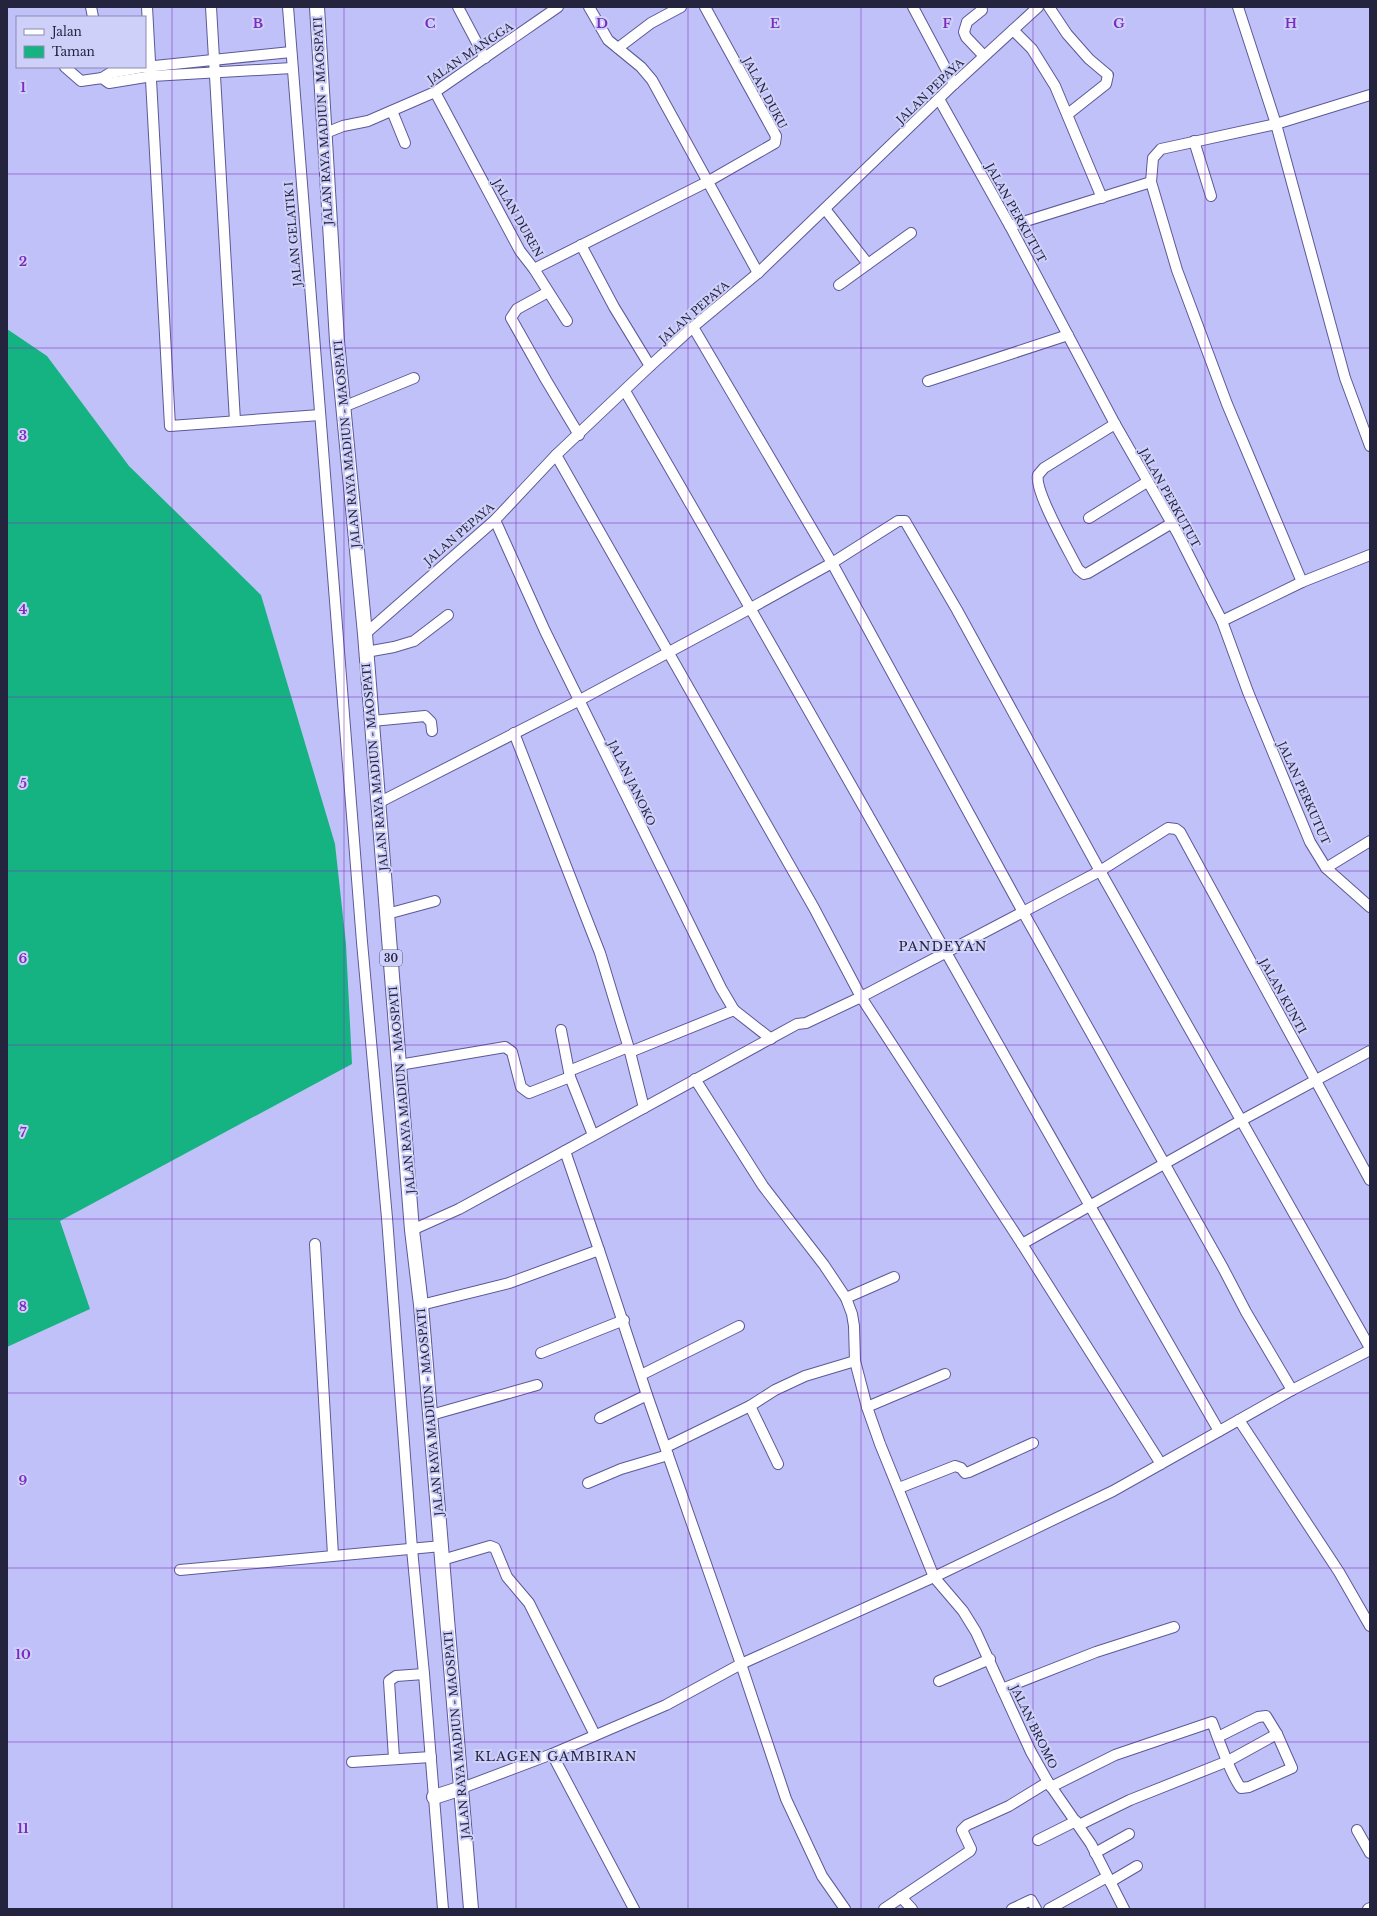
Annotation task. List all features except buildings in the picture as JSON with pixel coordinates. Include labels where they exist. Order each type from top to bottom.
[{"type":"highway","name":"JALAN RAYA MADIUN - MAOSPATI","points":[[317,7],[323,134],[337,341],[365,634],[412,1230],[421,1305],[431,1415],[471,1909]]},
{"type":"highway","points":[[434,1797],[462,1788]]},
{"type":"street","points":[[147,7],[146,66],[152,76],[170,426],[320,415]]},
{"type":"street","points":[[211,7],[235,421]]},
{"type":"street","name":"JALAN GELATIK I","points":[[288,7],[362,942],[387,1218],[412,1549],[424,1674],[443,1909]]},
{"type":"street","points":[[458,7],[485,58]]},
{"type":"street","name":"JALAN MANGGA","points":[[323,134],[343,126],[368,121],[435,92],[558,7]]},
{"type":"street","points":[[589,7],[608,40],[648,73],[758,273]]},
{"type":"street","points":[[618,48],[651,23],[681,7]]},
{"type":"street","name":"JALAN DUKU","points":[[706,7],[776,136],[776,140],[772,146],[707,182]]},
{"type":"street","points":[[913,7],[954,84]]},
{"type":"street","name":"JALAN PEPAYA","points":[[365,634],[495,520],[556,455],[650,366],[693,327],[758,273],[954,84],[1038,7]]},
{"type":"street","points":[[1048,7],[1072,40],[1108,75],[1106,84],[1068,114]]},
{"type":"street","points":[[1238,7],[1276,124],[1346,378],[1370,446]]},
{"type":"street","points":[[982,10],[967,22],[964,32],[984,56]]},
{"type":"street","points":[[1013,30],[1032,49],[1055,86],[1102,198]]},
{"type":"street","points":[[146,66],[291,52]]},
{"type":"street","points":[[66,68],[81,81],[102,78],[119,69]]},
{"type":"street","points":[[102,78],[109,83],[152,76],[292,68]]},
{"type":"street","name":"JALAN DUREN","points":[[435,92],[520,251],[534,269],[707,182]]},
{"type":"street","points":[[1302,582],[1227,404],[1177,270],[1151,182],[1152,162],[1157,152],[1161,149],[1276,124],[1370,95]]},
{"type":"street","name":"JALAN PERKUTUT","points":[[939,99],[1010,226],[1115,424],[1147,482],[1172,523],[1222,621],[1248,692],[1310,842],[1326,868],[1370,907]]},
{"type":"street","points":[[392,111],[405,143]]},
{"type":"street","points":[[1194,141],[1211,196]]},
{"type":"street","points":[[1010,226],[1102,198],[1121,190],[1151,182]]},
{"type":"street","points":[[825,209],[868,264]]},
{"type":"street","points":[[839,285],[911,233]]},
{"type":"street","points":[[581,245],[614,307],[650,366]]},
{"type":"street","points":[[534,269],[567,321]]},
{"type":"street","points":[[548,292],[517,309],[511,318],[579,434]]},
{"type":"street","points":[[693,327],[832,564],[1023,912],[1166,1164],[1246,1312],[1292,1390]]},
{"type":"street","points":[[928,382],[1068,335]]},
{"type":"street","points":[[343,408],[414,378]]},
{"type":"street","points":[[625,391],[751,608],[1089,1206],[1219,1431]]},
{"type":"street","points":[[1115,424],[1044,468],[1038,475],[1038,485],[1044,502],[1078,569],[1084,574],[1088,573],[1172,523]]},
{"type":"street","points":[[556,455],[814,908],[861,997],[1022,1244],[1161,1464]]},
{"type":"street","points":[[1089,518],[1147,482]]},
{"type":"street","name":"JALAN JANOKO","points":[[495,520],[544,631],[723,992],[734,1010],[771,1038]]},
{"type":"street","points":[[378,803],[578,701],[832,564],[892,524],[902,520],[905,521],[957,610],[1100,870],[1370,1349],[1292,1390],[1113,1491],[934,1577],[741,1664],[666,1705],[552,1754],[462,1788]]},
{"type":"street","points":[[1222,621],[1302,582],[1370,556]]},
{"type":"street","points":[[366,652],[407,644],[423,635],[448,615]]},
{"type":"street","points":[[372,721],[425,716],[430,722],[432,731]]},
{"type":"street","points":[[514,733],[600,953],[629,1049],[644,1108]]},
{"type":"street","name":"JALAN KUNTI","points":[[1100,870],[1168,828],[1172,827],[1180,832],[1370,1180]]},
{"type":"street","points":[[1326,868],[1370,841]]},
{"type":"street","points":[[412,1230],[459,1209],[771,1038],[861,997],[1100,870]]},
{"type":"street","points":[[387,914],[436,901]]},
{"type":"street","points":[[399,1065],[505,1047],[512,1052],[521,1087],[529,1093],[629,1049],[734,1010]]},
{"type":"street","points":[[561,1030],[570,1074],[593,1135]]},
{"type":"street","points":[[1022,1244],[1242,1120],[1370,1051]]},
{"type":"street","name":"JALAN BROMO","points":[[695,1079],[763,1186],[824,1265],[846,1298],[854,1326],[855,1361],[867,1406],[880,1444],[934,1577],[963,1611],[976,1632],[990,1659],[1020,1731],[1050,1784],[1078,1823],[1124,1909]]},
{"type":"street","points":[[565,1151],[624,1320],[647,1395],[741,1664],[786,1799],[822,1876],[844,1909]]},
{"type":"street","points":[[315,1244],[333,1555]]},
{"type":"street","points":[[421,1305],[508,1283],[599,1250]]},
{"type":"street","points":[[846,1298],[894,1278]]},
{"type":"street","points":[[541,1353],[624,1320]]},
{"type":"street","points":[[641,1375],[739,1326]]},
{"type":"street","points":[[588,1483],[667,1451],[750,1406],[775,1390],[805,1376],[855,1361]]},
{"type":"street","points":[[867,1406],[945,1374]]},
{"type":"street","points":[[431,1415],[537,1385]]},
{"type":"street","points":[[600,1418],[647,1395]]},
{"type":"street","points":[[750,1406],[778,1464]]},
{"type":"street","points":[[1239,1420],[1339,1572],[1370,1626]]},
{"type":"street","points":[[899,1488],[956,1466],[961,1468],[965,1473],[969,1472],[1033,1443]]},
{"type":"street","points":[[180,1570],[412,1549],[442,1553],[490,1546],[495,1548],[507,1577],[529,1603],[595,1735]]},
{"type":"street","points":[[1002,1689],[1096,1652],[1174,1627]]},
{"type":"street","points":[[939,1681],[990,1659]]},
{"type":"street","points":[[394,1758],[389,1681],[396,1676],[424,1674]]},
{"type":"street","points":[[884,1909],[970,1852],[971,1849],[962,1830],[967,1825],[1009,1806],[1050,1784],[1115,1755],[1212,1722],[1218,1737],[1239,1785],[1244,1789],[1291,1769],[1291,1765],[1277,1734],[1269,1719],[1263,1715],[1218,1737]]},
{"type":"street","points":[[1038,1840],[1228,1760],[1277,1734]]},
{"type":"street","points":[[552,1754],[634,1909]]},
{"type":"street","points":[[352,1762],[394,1758],[430,1757]]},
{"type":"street","points":[[1357,1830],[1370,1853]]},
{"type":"street","points":[[1095,1853],[1129,1834]]},
{"type":"street","points":[[1049,1909],[1137,1866]]},
{"type":"street","points":[[901,1897],[912,1909]]},
{"type":"street","points":[[1012,1909],[1031,1900],[1036,1909]]},
{"type":"green space","points":[[7,329],[47,356],[129,466],[261,595],[335,844],[346,944],[352,1064],[60,1221],[90,1309],[7,1347]]},
{"type":"district","name":"PANDEYAN","points":[[943,946]]},
{"type":"district","name":"KLAGEN GAMBIRAN","points":[[556,1756]]}]
